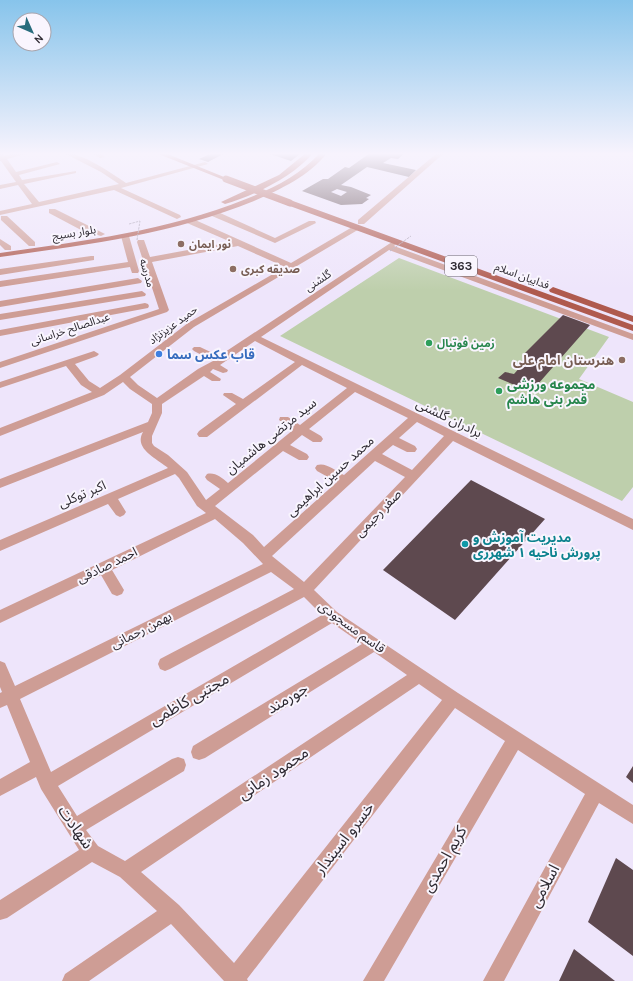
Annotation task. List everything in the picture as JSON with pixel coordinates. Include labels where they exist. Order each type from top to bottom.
[{"type":"main road","name":"بلوار بسیج","points":[[4,248],[101,234],[177,217],[230,199]]},
{"type":"main road","name":"بلوار بسیج","points":[[0,255],[125,236],[215,214],[254,199]]},
{"type":"main road","name":"فداییان اسلام","points":[[278,199],[633,319]]},
{"type":"main road","name":"فداییان اسلام","points":[[297,199],[359,225],[391,247],[633,328]]},
{"type":"street","points":[[32,199],[37,205]]},
{"type":"street","points":[[32,244],[2,216],[37,205],[65,199]]},
{"type":"street","points":[[137,199],[177,217]]},
{"type":"street","name":"حمید عزیزنژاد","points":[[0,432],[100,393],[124,377],[191,326],[359,225],[389,199]]},
{"type":"street","points":[[52,211],[84,228],[101,234]]},
{"type":"street","points":[[215,214],[275,241],[312,223]]},
{"type":"street","points":[[190,221],[290,266]]},
{"type":"street","name":"مدرسه","points":[[125,236],[148,316]]},
{"type":"street","points":[[0,241],[4,248]]},
{"type":"street","points":[[139,241],[147,260],[239,243]]},
{"type":"street","points":[[391,247],[633,337]]},
{"type":"street","name":"گلشنی","points":[[157,403],[215,362],[391,247]]},
{"type":"street","points":[[0,272],[91,258]]},
{"type":"street","name":"عبدالصالح خراسانی","points":[[0,365],[164,310],[147,260]]},
{"type":"street","points":[[0,284],[133,264]]},
{"type":"street","points":[[0,304],[138,281]]},
{"type":"street","points":[[0,317],[142,294]]},
{"type":"street","points":[[0,333],[145,306]]},
{"type":"street","points":[[87,316],[94,334]]},
{"type":"street","name":"برادران گلشنی","points":[[253,337],[633,525]]},
{"type":"street","points":[[197,349],[223,370]]},
{"type":"street","points":[[0,385],[94,354]]},
{"type":"street","points":[[204,434],[302,361]]},
{"type":"street","points":[[68,362],[85,383],[100,393]]},
{"type":"street","points":[[202,371],[216,379]]},
{"type":"street","points":[[124,377],[134,387],[157,403]]},
{"type":"street","name":"سید مرتضی هاشمیان","points":[[210,510],[229,489],[354,387]]},
{"type":"street","points":[[228,395],[244,404]]},
{"type":"street","name":"قاسم مسجودی","points":[[157,403],[157,413],[146,436],[146,443],[150,449],[164,458],[183,475],[196,497],[210,510],[248,539],[267,560],[305,590],[332,616],[453,698],[633,815]]},
{"type":"street","name":"محمد حسین ابراهیمی","points":[[267,560],[345,481],[416,418]]},
{"type":"street","points":[[284,420],[318,439]]},
{"type":"street","points":[[16,491],[5,482],[153,424]]},
{"type":"street","name":"صفر رحیمی","points":[[165,664],[305,590],[452,435]]},
{"type":"street","points":[[391,439],[411,449]]},
{"type":"street","points":[[282,445],[303,457]]},
{"type":"street","points":[[374,455],[414,476]]},
{"type":"street","points":[[321,468],[345,481]]},
{"type":"street","name":"اکبر توکلی","points":[[0,546],[176,469]]},
{"type":"street","points":[[211,477],[229,489]]},
{"type":"street","points":[[111,498],[120,512]]},
{"type":"street","name":"احمد صادقی","points":[[0,616],[103,567],[210,510]]},
{"type":"street","name":"بهمن رحمانی","points":[[6,698],[267,560]]},
{"type":"street","points":[[103,567],[117,590]]},
{"type":"street","name":"مجتبی کاظمی","points":[[47,783],[332,616]]},
{"type":"street","name":"جورمند","points":[[199,752],[375,644]]},
{"type":"street","name":"شهادت","points":[[0,668],[6,698],[47,783],[74,827],[92,852],[126,871],[172,912],[237,979]]},
{"type":"street","name":"محمود زمانی","points":[[126,871],[420,675]]},
{"type":"street","name":"خسرو اسپندار","points":[[237,979],[453,698]]},
{"type":"street","name":"کریم احمدی","points":[[373,981],[516,738]]},
{"type":"street","points":[[74,827],[178,765]]},
{"type":"street","points":[[0,788],[39,766]]},
{"type":"street","name":"اسلامی","points":[[493,981],[596,791]]},
{"type":"street","points":[[0,911],[92,852]]},
{"type":"street","points":[[72,981],[172,912]]},
{"type":"path","points":[[129,224],[140,222],[139,241]]},
{"type":"path","points":[[391,247],[411,236]]},
{"type":"green space","name":"مجموعه ورزشی قمر بنی هاشم","points":[[399,258],[609,337],[579,379],[633,402],[633,487],[622,501],[280,336]]},
{"type":"building","points":[[324,199],[369,199],[362,204],[341,205]]},
{"type":"building","points":[[563,315],[590,325],[531,392],[498,378],[505,372],[514,374],[529,357],[523,355]]},
{"type":"building","name":"مدیریت آموزش و پرورش ناحیه ۱ شهرری","points":[[471,480],[545,519],[455,620],[383,570]]},
{"type":"building","points":[[633,766],[633,783],[626,777]]},
{"type":"building","points":[[616,858],[633,870],[633,956],[588,922]]},
{"type":"building","points":[[574,949],[615,981],[559,981]]},
{"type":"place","name":"نور ایمان","points":[[181,244]]},
{"type":"place","name":"صدیقه کبری","points":[[233,269]]},
{"type":"place","name":"زمین فوتبال","points":[[429,343]]},
{"type":"place","name":"قاب عکس سما","points":[[159,354]]},
{"type":"place","name":"هنرستان امام علی","points":[[622,360]]},
{"type":"place","name":"مجموعه ورزشی قمر بنی هاشم","points":[[499,391]]},
{"type":"place","name":"مدیریت آموزش و پرورش ناحیه ۱ شهرری","points":[[465,544]]}]
